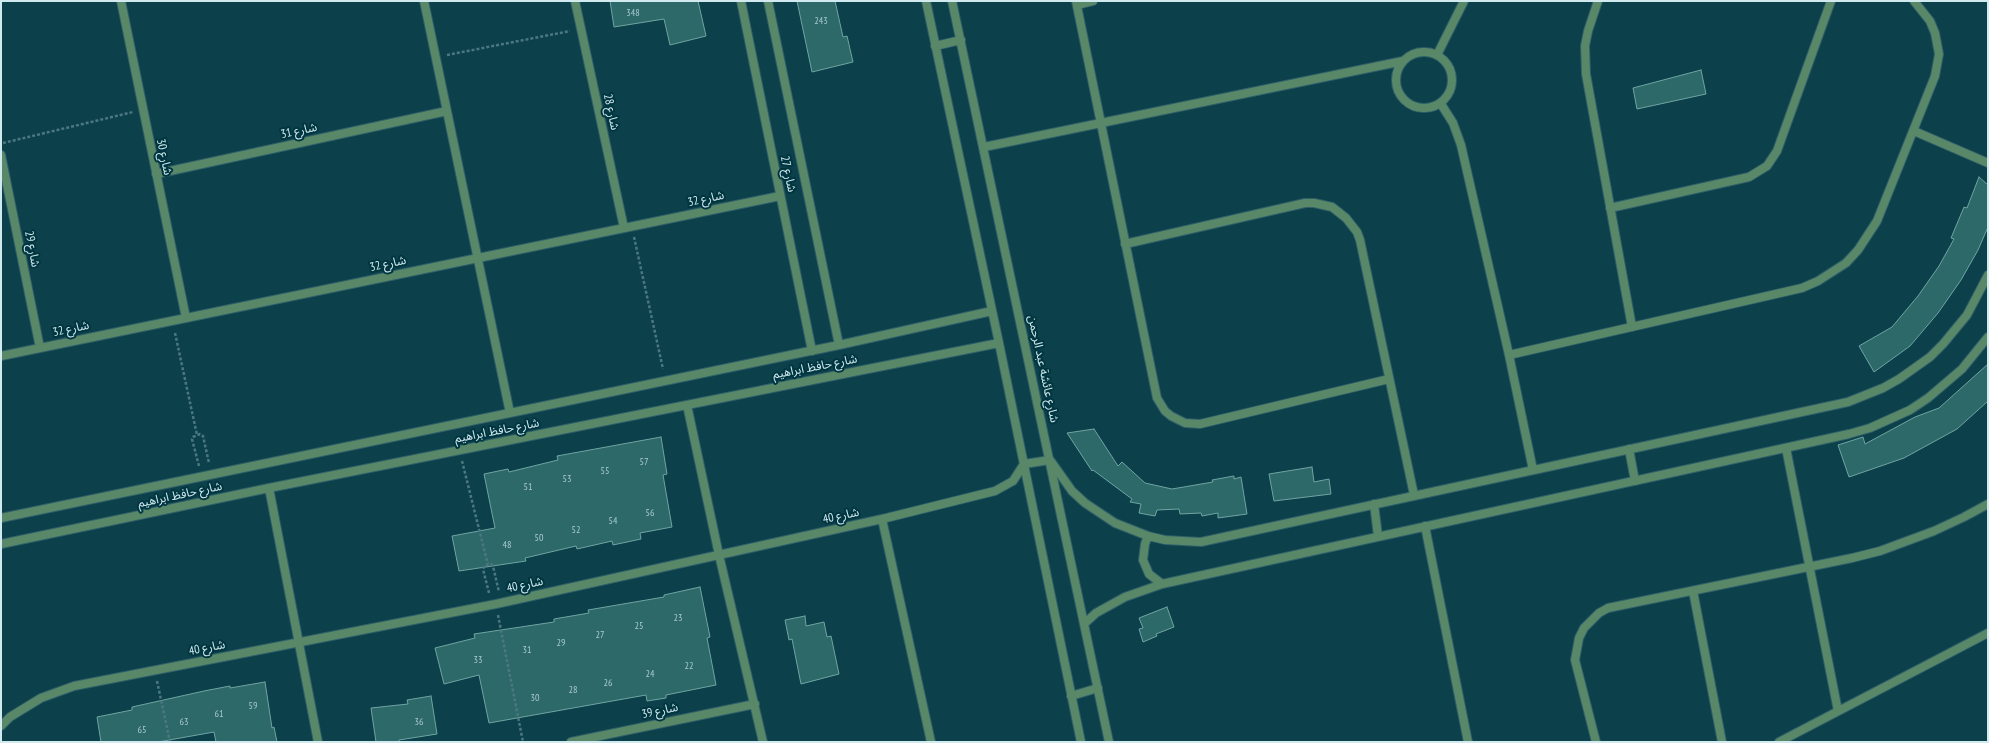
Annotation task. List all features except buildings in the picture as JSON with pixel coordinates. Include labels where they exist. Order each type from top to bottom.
[{"type":"street","name":"شارع 30","points":[[120,1],[186,318]]},
{"type":"street","points":[[424,1],[510,413]]},
{"type":"street","name":"شارع 28","points":[[575,1],[580,29],[628,227]]},
{"type":"street","name":"شارع 27","points":[[741,1],[812,351]]},
{"type":"street","name":"شارع 27","points":[[768,1],[839,345]]},
{"type":"street","points":[[926,1],[999,342],[1081,742]]},
{"type":"street","name":"شارع عائشة عبد الرحمن","points":[[952,1],[1109,742]]},
{"type":"street","points":[[1093,1],[1077,3],[1157,398],[1165,411],[1177,420],[1185,423],[1200,424],[1390,379]]},
{"type":"street","points":[[1437,55],[1464,1]]},
{"type":"street","points":[[1610,208],[1749,177],[1767,166],[1777,151],[1831,1]]},
{"type":"street","points":[[1509,355],[1797,290],[1818,282],[1850,258],[1868,236],[1877,220],[1935,76],[1939,54],[1935,33],[1930,21],[1914,1]]},
{"type":"street","points":[[1595,2],[1585,46],[1586,74],[1632,327]]},
{"type":"street","points":[[935,46],[961,40]]},
{"type":"street","points":[[1425,52],[1437,55],[1446,62],[1451,72],[1452,84],[1448,95],[1441,104],[1430,109],[1418,109],[1406,104],[1399,95],[1395,83],[1396,71],[1403,61],[1413,54],[1425,52]]},
{"type":"street","points":[[984,147],[1403,61]]},
{"type":"street","points":[[1441,104],[1451,118],[1458,133],[1509,355],[1533,470]]},
{"type":"street","name":"شارع 31","points":[[156,174],[447,111]]},
{"type":"street","points":[[1914,131],[1988,162]]},
{"type":"street","name":"شارع 29","points":[[1,155],[40,348]]},
{"type":"street","name":"شارع 32","points":[[1,356],[780,196]]},
{"type":"street","points":[[1126,244],[1314,203],[1332,208],[1349,221],[1360,240],[1414,495]]},
{"type":"street","points":[[1024,464],[1050,460],[1072,491],[1085,503],[1115,523],[1148,536],[1166,540],[1201,542],[1848,402],[1883,388],[1915,368],[1943,344],[1967,315],[1988,275]]},
{"type":"street","name":"شارع حافظ ابراهيم","points":[[1,518],[812,351],[992,311]]},
{"type":"street","points":[[1084,624],[1096,613],[1120,599],[1162,584],[1863,430],[1910,410],[1928,398],[1962,369],[1988,337]]},
{"type":"street","name":"شارع حافظ ابراهيم","points":[[1,544],[269,488],[999,342]]},
{"type":"street","points":[[687,405],[719,555],[763,742]]},
{"type":"street","points":[[1786,448],[1838,711]]},
{"type":"street","points":[[1629,449],[1635,481]]},
{"type":"street","name":"شارع 40","points":[[1,726],[10,717],[40,698],[74,686],[496,604],[882,519],[995,491],[1013,481],[1024,464]]},
{"type":"street","points":[[269,488],[318,742]]},
{"type":"street","points":[[1374,504],[1378,536]]},
{"type":"street","points":[[1596,742],[1575,660],[1578,638],[1584,628],[1590,620],[1608,608],[1852,558],[1908,542],[1964,518],[1988,504]]},
{"type":"street","points":[[882,519],[931,742]]},
{"type":"street","points":[[1425,526],[1468,742]]},
{"type":"street","points":[[1148,536],[1145,544],[1143,560],[1149,574],[1162,584]]},
{"type":"street","points":[[1693,591],[1722,742]]},
{"type":"street","points":[[1779,742],[1988,633]]},
{"type":"street","points":[[1071,696],[1098,688]]},
{"type":"street","name":"شارع 39","points":[[571,742],[754,704]]},
{"type":"path","points":[[436,57],[580,29]]},
{"type":"path","points":[[1,143],[142,110]]},
{"type":"path","points":[[628,227],[666,381]]},
{"type":"path","points":[[173,321],[197,435]]},
{"type":"path","points":[[202,476],[192,439],[197,435],[203,436],[212,474]]},
{"type":"path","points":[[459,450],[488,564]]},
{"type":"path","points":[[488,564],[483,569],[496,604]]},
{"type":"path","points":[[488,564],[493,565],[496,604],[523,742]]},
{"type":"path","points":[[155,670],[170,742]]}]
